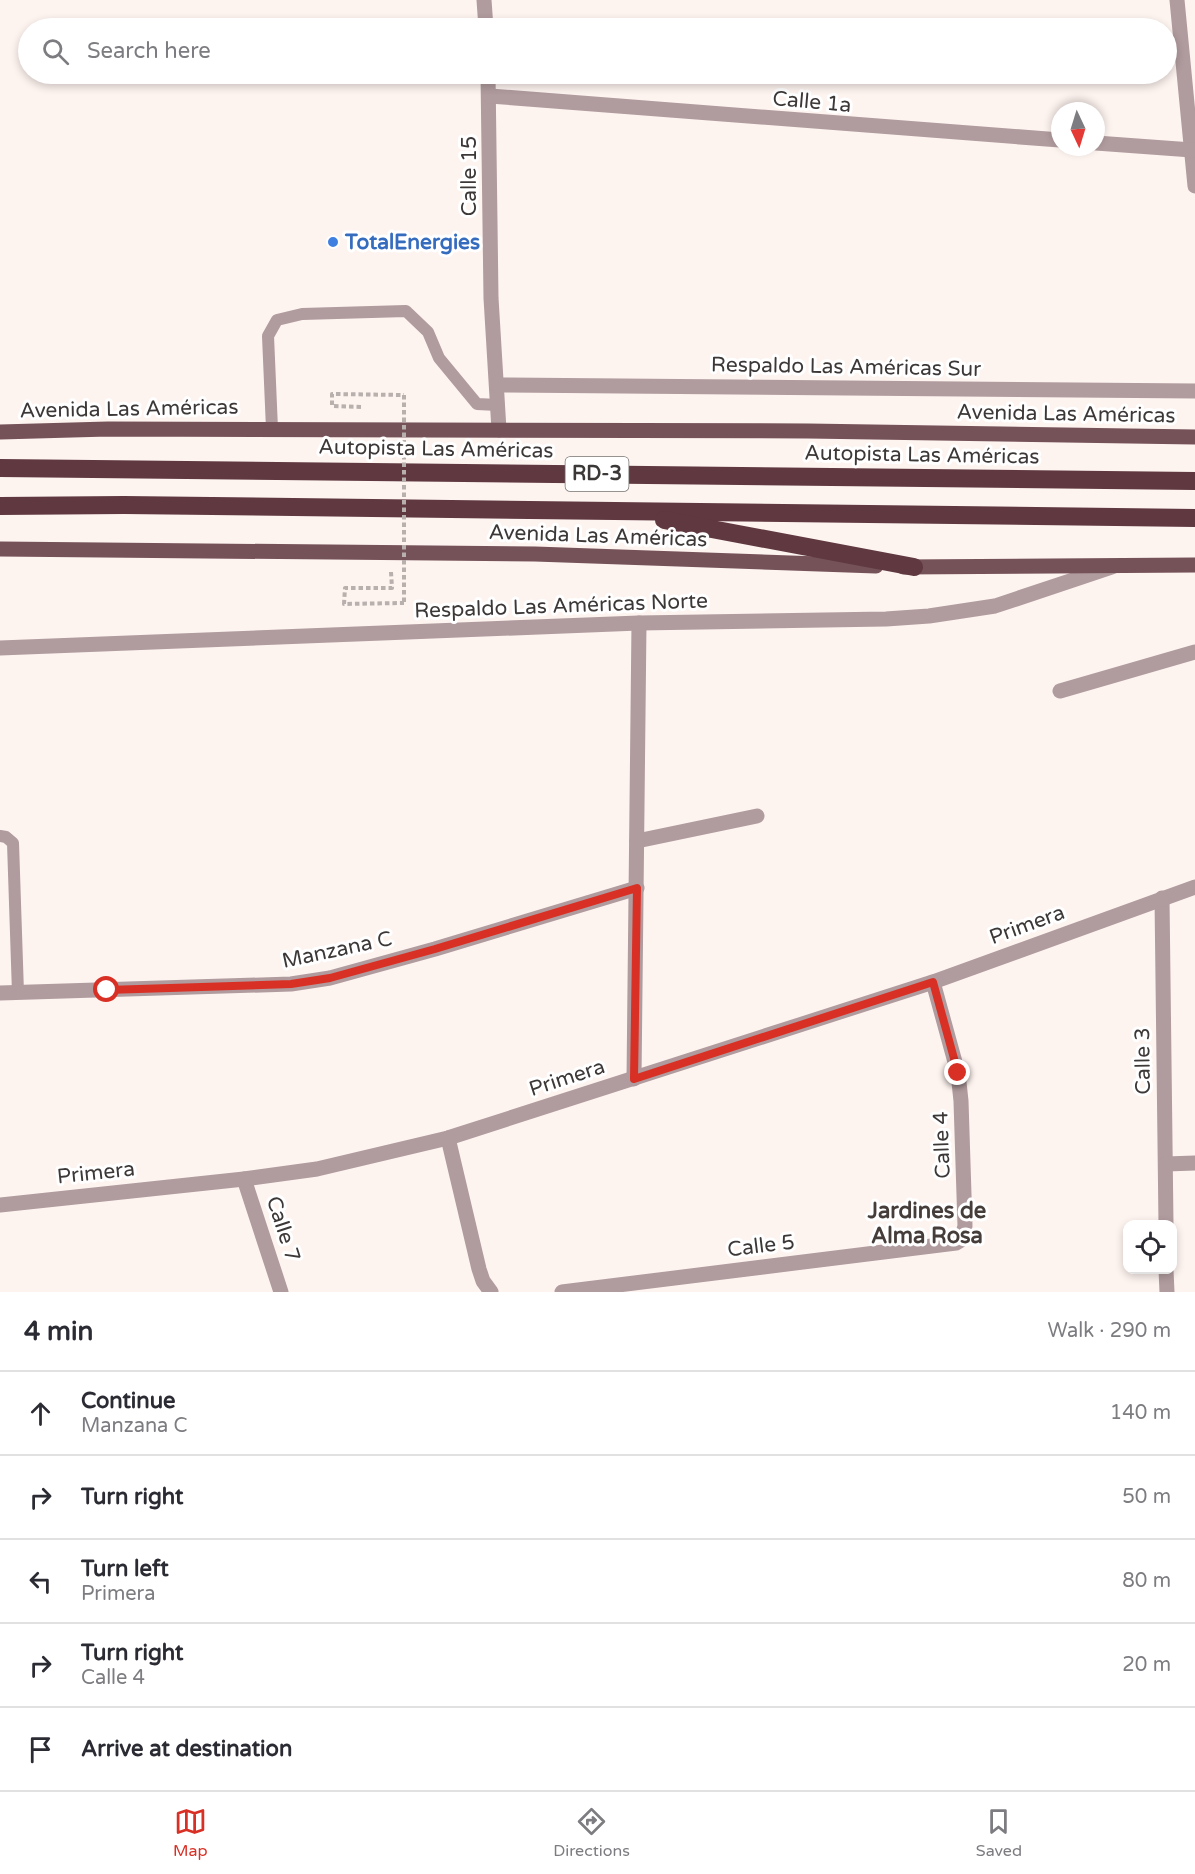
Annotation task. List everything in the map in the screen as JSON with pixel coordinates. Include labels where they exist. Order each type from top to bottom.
[{"type":"highway","name":"Autopista Las Américas","points":[[0,468],[1195,481]]},
{"type":"highway","name":"RD-3","points":[[0,506],[124,505],[1195,518]]},
{"type":"highway","points":[[616,511],[914,567]]},
{"type":"main road","name":"Avenida Las Américas","points":[[0,432],[108,429],[808,431],[1195,437]]},
{"type":"main road","name":"Avenida Las Américas","points":[[0,549],[535,554],[914,567],[1195,565]]},
{"type":"street","points":[[484,0],[485,18]]},
{"type":"street","points":[[1177,0],[1195,186]]},
{"type":"street","name":"Calle 15","points":[[489,84],[491,298],[499,430]]},
{"type":"street","name":"Calle 1a","points":[[490,96],[1051,140]]},
{"type":"street","points":[[1105,144],[1192,150]]},
{"type":"street","name":"Respaldo Las Américas Sur","points":[[497,385],[1195,391]]},
{"type":"street","name":"Respaldo Las Américas Norte","points":[[0,648],[639,623],[886,619],[929,616],[995,606],[1115,566]]},
{"type":"street","points":[[634,1079],[639,623]]},
{"type":"street","points":[[1060,692],[1195,652]]},
{"type":"street","points":[[637,841],[757,816]]},
{"type":"street","name":"Primera","points":[[0,1205],[317,1169],[448,1138],[933,982],[1195,887]]},
{"type":"street","name":"Manzana C","points":[[0,993],[291,984],[313,981],[435,949],[637,888]]},
{"type":"street","name":"Calle 3","points":[[1162,898],[1166,1220]]},
{"type":"street","name":"Calle 4","points":[[933,982],[960,1082],[965,1226],[963,1238]]},
{"type":"street","points":[[448,1138],[479,1269],[483,1281],[491,1292]]},
{"type":"street","points":[[1166,1164],[1195,1163]]},
{"type":"street","name":"Calle 7","points":[[244,1179],[281,1292]]},
{"type":"street","name":"Calle 5","points":[[562,1292],[956,1243],[963,1238]]},
{"type":"street","points":[[1166,1274],[1167,1292]]},
{"type":"lane","points":[[272,429],[268,336],[277,320],[302,314],[406,311],[428,332],[440,358],[477,404],[498,405]]},
{"type":"lane","points":[[0,836],[6,837],[13,843],[18,993]]},
{"type":"path","points":[[364,407],[332,406],[332,394],[404,395],[404,603],[345,604],[345,588],[392,588]]},
{"type":"place","name":"TotalEnergies","points":[[333,242]]},
{"type":"district","name":"Jardines de Alma Rosa","points":[[927,1224]]},
{"type":"route","points":[[107,990],[291,984],[330,978],[637,888],[634,1079],[933,982],[958,1073]]}]
